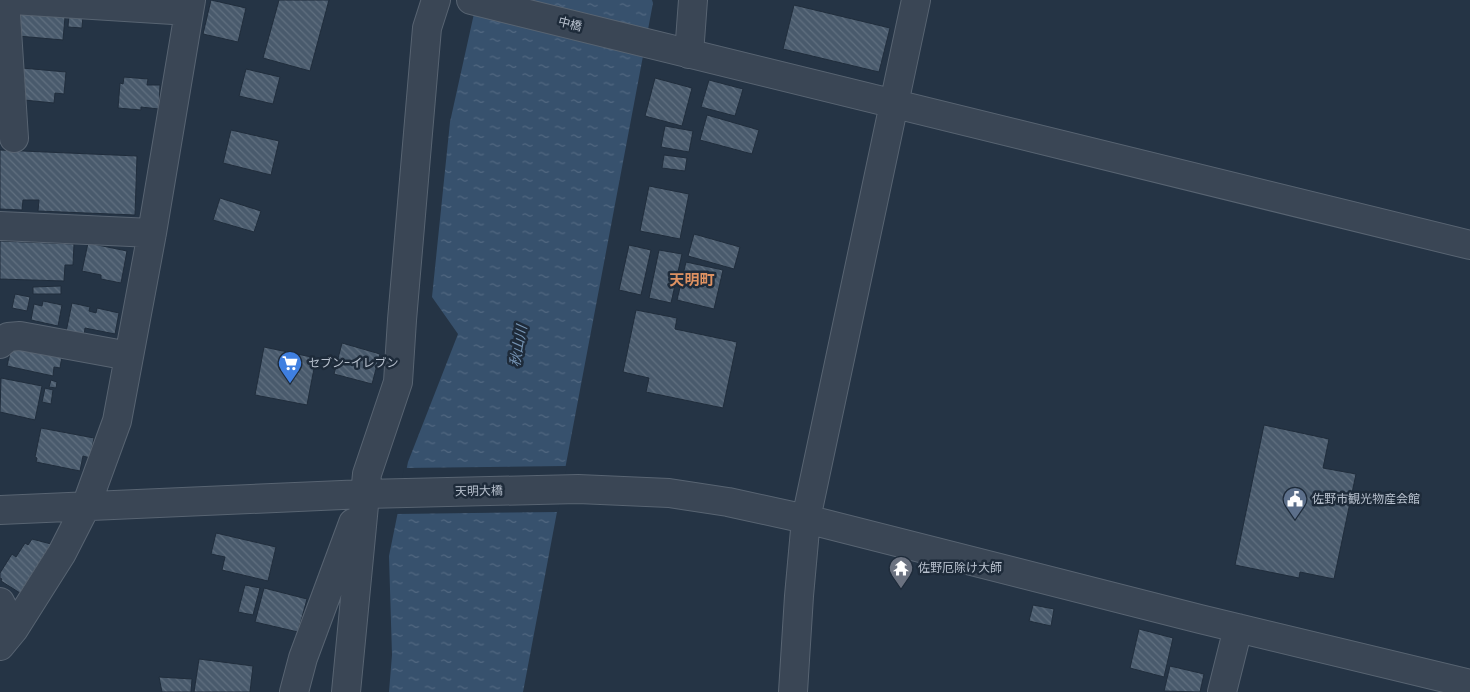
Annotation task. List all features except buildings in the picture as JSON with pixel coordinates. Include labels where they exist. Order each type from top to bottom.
[{"type":"street","points":[[5,0],[14,138]]},
{"type":"street","points":[[7,637],[62,553],[86,506],[117,421],[152,233],[190,6],[13,0]]},
{"type":"street","points":[[346,692],[372,494],[367,474],[398,382],[426,38],[436,0]]},
{"type":"street","name":"中橋","points":[[471,0],[1470,246]]},
{"type":"street","points":[[679,51],[693,0]]},
{"type":"street","points":[[793,692],[806,519],[916,0]]},
{"type":"street","points":[[0,226],[152,233]]},
{"type":"street","points":[[0,344],[8,338],[20,336],[129,356]]},
{"type":"street","name":"天明大橋","points":[[0,510],[372,494],[578,489],[669,493],[728,502],[806,519],[1238,628],[1470,684]]},
{"type":"street","points":[[294,692],[303,658],[344,544],[372,494]]},
{"type":"street","points":[[0,602],[7,637]]},
{"type":"street","points":[[1222,692],[1238,628]]},
{"type":"water","name":"秋山川","points":[[477,0],[652,0],[653,3],[523,692],[389,692],[392,655],[389,556],[408,462],[458,334],[432,297],[450,122]]},
{"type":"pier","points":[[567,466],[558,512],[395,514],[404,468]]},
{"type":"place","name":"セブン-イレブン","points":[[290,384]]},
{"type":"place","name":"佐野市観光物産会館","points":[[1295,520]]},
{"type":"place","name":"佐野厄除け大師","points":[[901,589]]},
{"type":"district","name":"天明町","points":[[692,280]]}]
